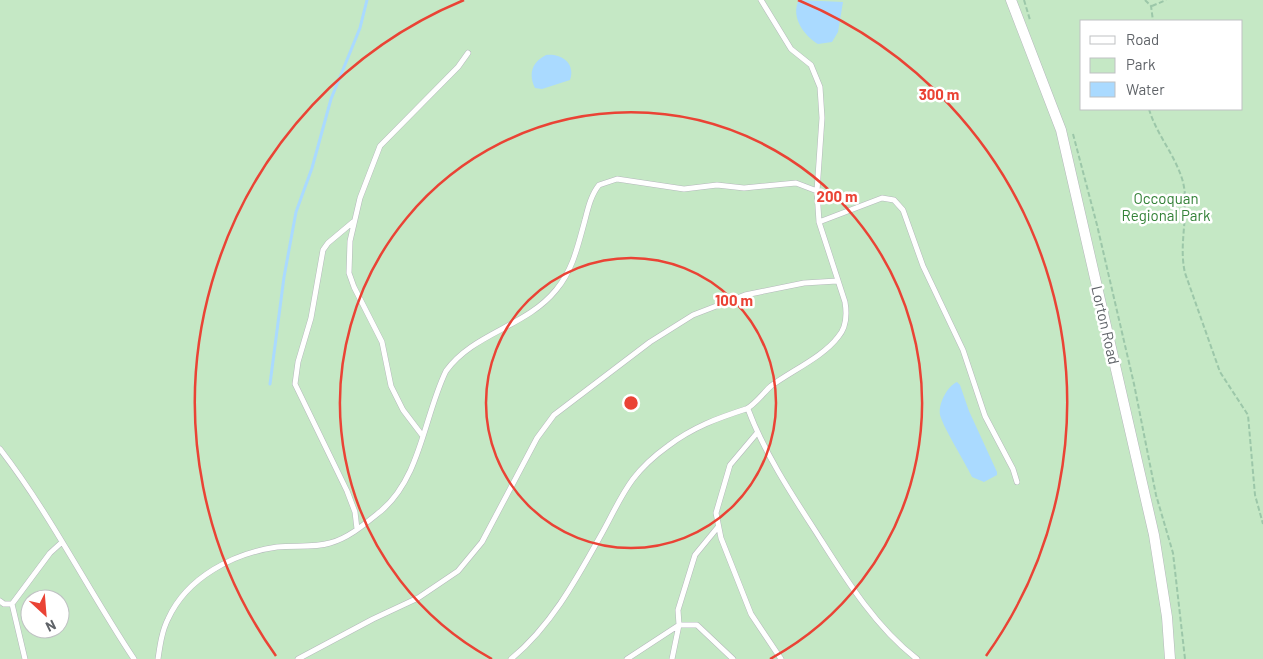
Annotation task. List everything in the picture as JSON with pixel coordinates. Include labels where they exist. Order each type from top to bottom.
[{"type":"street","name":"Lorton Road","points":[[1011,0],[1062,130],[1154,535],[1167,617],[1170,659]]},
{"type":"lane","points":[[511,659],[536,637],[549,621],[596,544],[624,491],[642,468],[668,446],[697,427],[731,413],[748,409],[763,393],[826,349],[844,328],[846,312],[819,222],[817,191],[822,118],[820,87],[811,65],[791,49],[761,0]]},
{"type":"lane","points":[[422,435],[393,393],[382,342],[354,287],[349,273],[349,257],[354,222],[380,146],[458,68],[468,53]]},
{"type":"lane","points":[[158,659],[164,629],[172,609],[190,587],[208,573],[252,553],[280,547],[328,544],[357,529],[382,510],[398,492],[410,470],[441,381],[453,362],[468,348],[534,310],[556,290],[566,277],[577,250],[591,198],[599,185],[616,179],[684,189],[717,186],[744,188],[796,182],[817,191]]},
{"type":"lane","points":[[819,222],[882,198],[899,204],[923,266],[963,350],[985,416],[1013,469],[1017,482]]},
{"type":"lane","points":[[354,222],[328,243],[323,250],[311,318],[298,362],[295,384],[348,490],[355,512],[357,529]]},
{"type":"lane","points":[[298,659],[373,619],[418,598],[458,571],[482,542],[538,438],[554,416],[650,342],[693,315],[745,295],[804,283],[837,281]]},
{"type":"lane","points":[[748,409],[757,433],[807,518],[856,592],[897,642],[917,659]]},
{"type":"lane","points":[[757,433],[730,465],[716,513],[721,538],[751,614],[781,659]]},
{"type":"lane","points":[[0,449],[28,489],[134,659]]},
{"type":"lane","points":[[672,659],[679,625],[678,610],[695,555],[718,527]]},
{"type":"lane","points":[[25,659],[12,604],[50,553],[61,543]]},
{"type":"lane","points":[[0,601],[12,604]]},
{"type":"lane","points":[[627,659],[679,625],[697,625],[733,659]]},
{"type":"path","points":[[1146,0],[1151,6],[1153,20]]},
{"type":"path","points":[[1151,6],[1166,0]]},
{"type":"path","points":[[1149,110],[1182,181],[1185,203],[1181,257],[1185,273],[1220,372],[1248,415],[1255,495],[1263,524]]},
{"type":"green space","name":"Occoquan Regional Park","points":[[0,0],[1263,0],[1263,659],[0,659]]},
{"type":"water","points":[[799,0],[843,2],[838,32],[832,42],[818,44],[803,31],[796,12]]},
{"type":"water","points":[[546,55],[557,56],[566,60],[571,69],[570,80],[542,89],[535,88],[532,78],[533,69],[537,61]]},
{"type":"water","points":[[957,382],[960,385],[969,411],[997,472],[997,475],[984,482],[972,477],[940,415],[940,406],[944,396],[950,387]]},
{"type":"waterway","points":[[270,384],[284,277],[296,212],[312,168],[331,99],[360,28],[367,0]]}]
